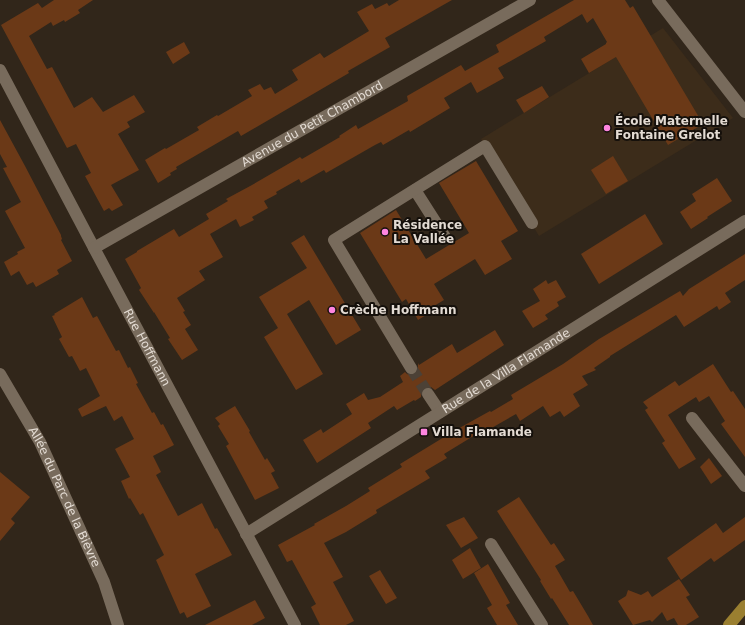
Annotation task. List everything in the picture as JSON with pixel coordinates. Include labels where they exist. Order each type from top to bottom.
[{"type":"main road","points":[[729,625],[745,606]]},
{"type":"street","name":"Avenue du Petit Chambord","points":[[94,248],[530,0]]},
{"type":"street","points":[[658,0],[745,112]]},
{"type":"street","name":"Rue Hoffmann","points":[[0,70],[295,625]]},
{"type":"street","points":[[411,368],[334,240],[485,146],[532,223]]},
{"type":"street","points":[[415,190],[445,237]]},
{"type":"street","name":"Rue de la Villa Flamande","points":[[246,534],[745,221]]},
{"type":"street","name":"Allée du Parc de la Bièvre","points":[[0,374],[40,442],[104,582],[118,625]]},
{"type":"street","points":[[428,394],[440,412]]},
{"type":"street","points":[[692,418],[745,486]]},
{"type":"street","points":[[491,544],[542,625]]},
{"type":"shaded area","name":"École Maternelle Fontaine Grelot","points":[[663,28],[733,118],[539,236],[481,139]]},
{"type":"building","points":[[54,0],[93,0],[78,10],[80,13],[65,22],[64,20],[53,26],[51,22],[29,36],[47,69],[52,67],[74,108],[92,97],[103,112],[134,95],[145,112],[127,122],[130,127],[118,134],[139,170],[111,185],[123,205],[112,211],[109,208],[104,211],[85,176],[91,173],[76,144],[67,148],[1,25],[38,3],[42,8]]},
{"type":"building","points":[[399,0],[452,0],[385,38],[390,47],[348,71],[349,73],[241,136],[238,131],[176,167],[177,169],[170,173],[171,175],[158,183],[145,160],[199,130],[197,127],[252,96],[248,90],[260,84],[264,90],[271,87],[275,94],[298,80],[292,70],[320,53],[324,58],[369,31],[357,12],[372,4],[375,9],[387,3],[389,6]]},
{"type":"building","points":[[574,0],[625,0],[630,8],[633,6],[703,124],[668,145],[616,57],[589,73],[581,59],[607,42],[593,18],[587,23],[582,14],[544,37],[546,41],[498,68],[504,78],[477,93],[471,82],[444,98],[450,108],[410,132],[409,130],[383,145],[381,142],[326,173],[324,170],[301,183],[299,179],[276,192],[277,194],[264,201],[268,208],[252,217],[254,220],[240,227],[236,219],[210,234],[223,257],[199,271],[205,280],[177,298],[191,325],[185,329],[198,350],[182,360],[168,339],[170,338],[139,290],[141,288],[125,259],[174,229],[179,237],[209,219],[206,214],[228,201],[226,199],[300,157],[302,159],[340,137],[339,136],[356,125],[358,129],[408,101],[407,96],[461,65],[465,71],[499,52],[496,45]]},
{"type":"building","points":[[184,42],[190,53],[173,64],[166,52]]},
{"type":"building","points":[[542,86],[549,97],[524,113],[516,100]]},
{"type":"building","points":[[0,120],[61,235],[61,240],[72,261],[57,270],[59,274],[36,287],[33,282],[27,285],[19,271],[11,276],[4,262],[25,248],[5,211],[21,202],[3,168],[7,167],[0,154]]},
{"type":"building","points":[[613,156],[628,181],[606,194],[591,170]]},
{"type":"building","name":"Résidence La Vallée","points":[[476,161],[518,231],[501,241],[512,259],[485,275],[475,259],[434,284],[444,300],[429,309],[431,312],[418,320],[406,299],[402,302],[360,233],[396,210],[426,259],[469,233],[439,183]]},
{"type":"building","points":[[717,178],[732,201],[691,229],[680,212],[696,201],[692,194]]},
{"type":"building","points":[[645,214],[663,244],[599,284],[581,254]]},
{"type":"building","name":"Crèche Hoffmann","points":[[304,235],[361,330],[336,345],[309,300],[287,314],[323,374],[296,390],[264,337],[278,328],[259,297],[307,268],[291,243]]},
{"type":"building","points":[[745,254],[745,280],[725,293],[731,302],[719,310],[717,306],[684,327],[676,315],[610,356],[594,368],[596,370],[582,376],[588,385],[573,394],[580,406],[564,417],[560,411],[550,417],[543,406],[520,421],[516,414],[481,434],[480,432],[444,454],[447,458],[425,471],[430,478],[376,510],[377,513],[346,532],[324,543],[343,577],[333,582],[354,621],[346,625],[320,625],[311,607],[316,604],[292,560],[287,562],[278,545],[315,525],[314,524],[370,491],[368,488],[402,467],[400,464],[454,431],[513,399],[511,395],[563,364],[599,339],[680,291],[683,296],[689,289]]},
{"type":"building","points":[[546,280],[548,284],[556,280],[566,297],[557,302],[559,306],[545,315],[548,319],[533,328],[522,311],[540,301],[533,289]]},
{"type":"building","points":[[82,297],[93,318],[97,316],[116,351],[119,350],[128,368],[130,367],[138,383],[136,384],[152,413],[154,412],[161,425],[163,424],[174,445],[153,456],[161,472],[156,475],[178,516],[202,503],[215,529],[217,528],[232,555],[195,574],[211,606],[187,618],[184,612],[180,614],[156,560],[164,555],[143,513],[140,515],[130,498],[129,499],[121,481],[130,477],[115,449],[134,439],[122,416],[114,421],[106,406],[82,417],[78,409],[100,396],[86,368],[80,371],[72,356],[69,357],[59,339],[62,337],[52,316]]},
{"type":"building","points":[[495,330],[504,345],[435,390],[431,387],[424,388],[421,391],[421,397],[415,401],[414,400],[397,410],[394,406],[368,423],[371,428],[317,463],[303,440],[321,429],[323,433],[352,414],[346,404],[364,393],[368,400],[380,397],[403,382],[400,376],[405,372],[411,375],[415,374],[417,372],[418,363],[419,365],[452,344],[457,353]]},
{"type":"building","points":[[713,364],[731,392],[733,391],[745,409],[745,457],[721,424],[725,421],[709,396],[699,402],[696,397],[668,415],[696,459],[679,469],[662,443],[665,441],[645,410],[648,408],[643,402],[675,381],[679,386]]},
{"type":"building","points":[[235,406],[265,460],[267,458],[275,471],[271,473],[279,488],[255,500],[226,446],[229,444],[218,426],[220,424],[215,418]]},
{"type":"building","points":[[709,458],[722,476],[711,484],[700,467]]},
{"type":"building","points":[[0,472],[30,497],[11,519],[15,523],[0,541]]},
{"type":"building","points":[[519,497],[551,545],[554,543],[565,560],[555,566],[570,592],[573,591],[593,625],[569,625],[552,598],[551,599],[540,581],[541,580],[497,511]]},
{"type":"building","points":[[464,517],[478,538],[461,548],[446,525]]},
{"type":"building","points":[[745,517],[745,540],[714,562],[711,558],[681,580],[667,558],[716,523],[723,533]]},
{"type":"building","points":[[470,548],[481,568],[463,579],[452,560]]},
{"type":"building","points":[[488,564],[510,603],[506,605],[518,625],[497,625],[487,608],[492,605],[474,573]]},
{"type":"building","points":[[380,570],[397,598],[386,604],[369,576]]},
{"type":"building","points":[[679,579],[690,595],[686,597],[699,617],[686,625],[678,625],[674,618],[667,621],[662,612],[652,622],[650,620],[633,625],[618,601],[626,596],[628,590],[641,595],[648,591],[652,597]]},
{"type":"building","points":[[255,600],[265,618],[252,625],[205,625]]},
{"type":"tunnel","points":[[411,368],[428,394]]},
{"type":"place","name":"École Maternelle Fontaine Grelot","points":[[607,128]]},
{"type":"place","name":"Résidence La Vallée","points":[[385,232]]},
{"type":"place","name":"Crèche Hoffmann","points":[[332,310]]},
{"type":"place","name":"Villa Flamande","points":[[424,432]]}]
